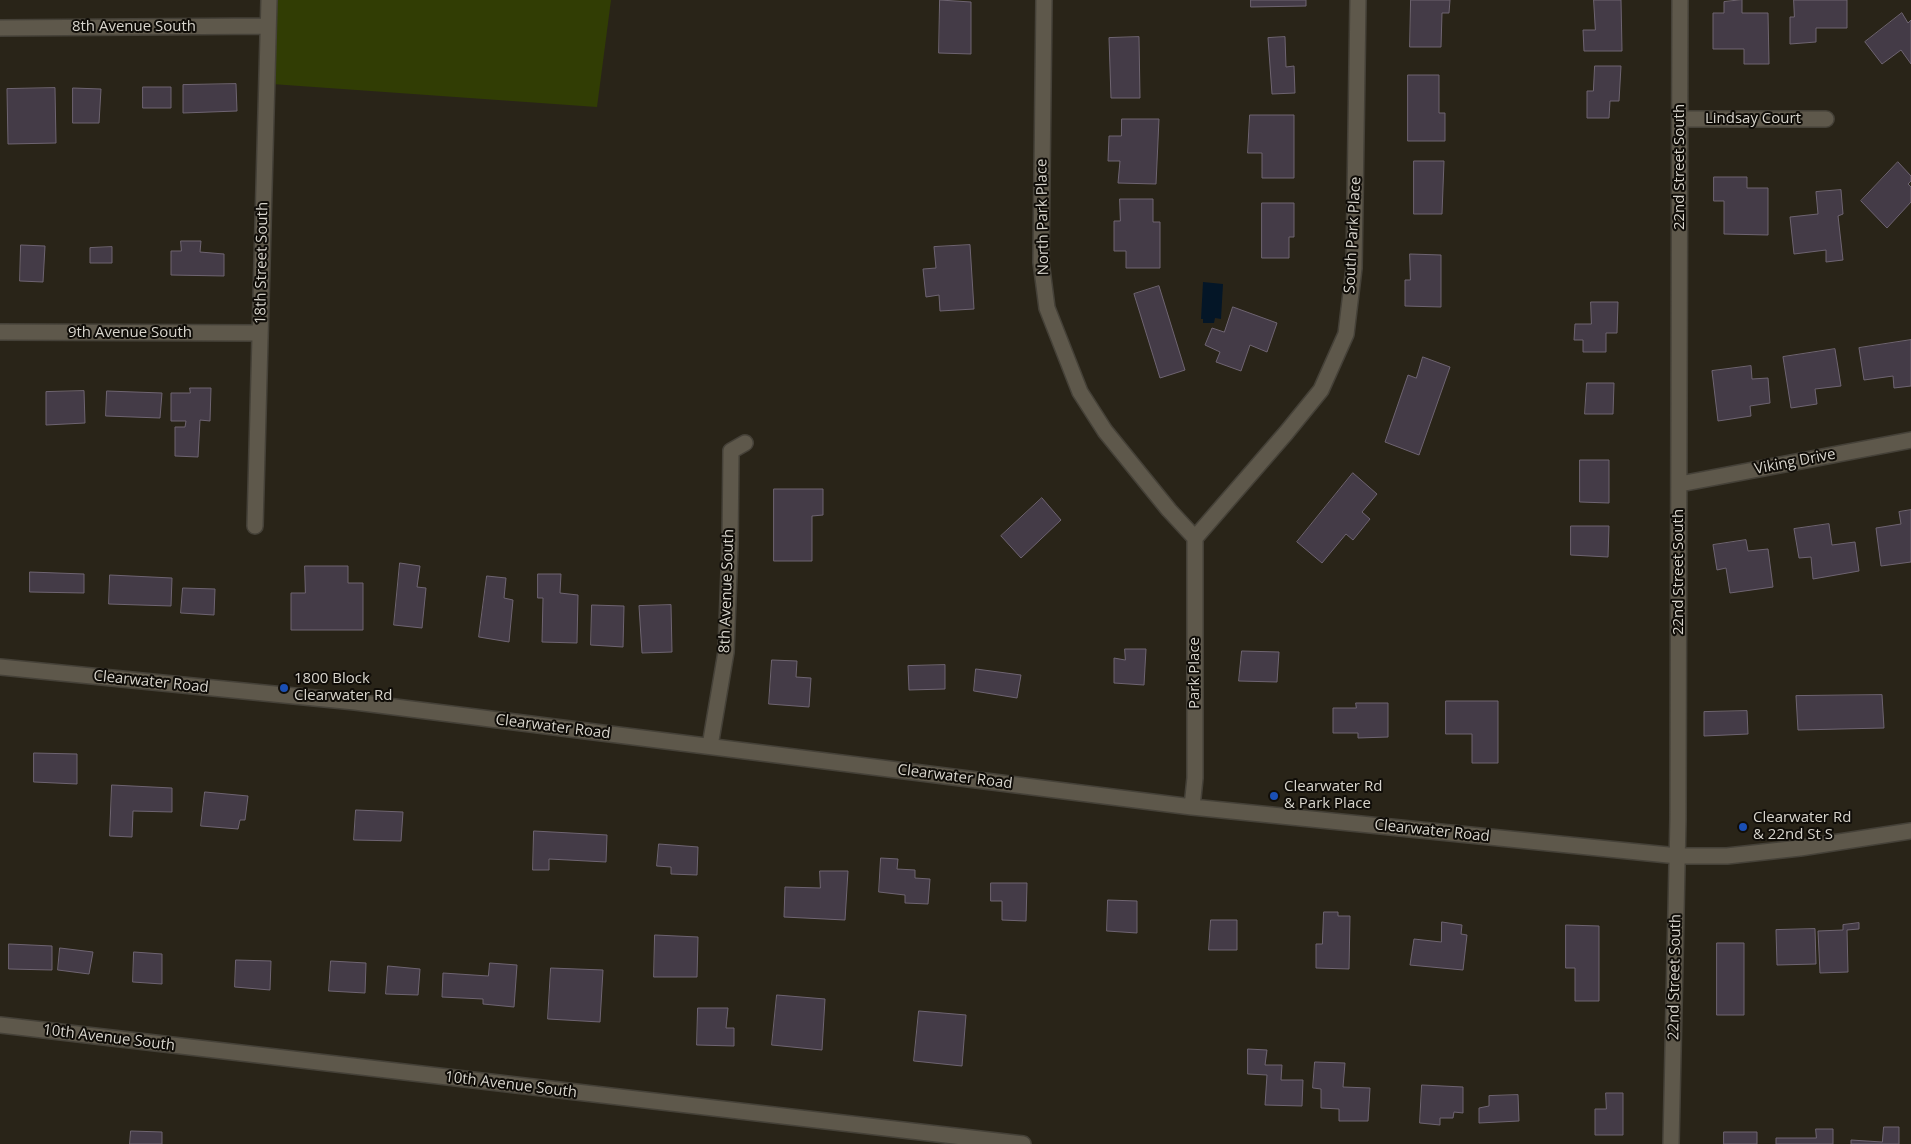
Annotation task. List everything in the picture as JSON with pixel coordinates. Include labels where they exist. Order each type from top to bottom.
[{"type":"street","name":"18th Street South","points":[[255,526],[269,0]]},
{"type":"street","name":"North Park Place","points":[[1044,0],[1040,262],[1047,308],[1080,392],[1100,423],[1169,510],[1195,538]]},
{"type":"street","name":"South Park Place","points":[[1195,538],[1321,390],[1346,334],[1354,268],[1358,0]]},
{"type":"street","name":"22nd Street South","points":[[1671,1144],[1678,856],[1680,0]]},
{"type":"street","name":"8th Avenue South","points":[[0,28],[268,26]]},
{"type":"street","name":"Lindsay Court","points":[[1680,120],[1826,119]]},
{"type":"street","name":"9th Avenue South","points":[[0,332],[260,333]]},
{"type":"street","name":"Viking Drive","points":[[1680,484],[1911,440]]},
{"type":"street","name":"8th Avenue South","points":[[710,746],[726,652],[731,451],[746,443]]},
{"type":"street","name":"Park Place","points":[[1192,807],[1195,778],[1195,538]]},
{"type":"street","name":"Clearwater Road","points":[[0,667],[355,702],[1192,807],[1678,856],[1727,856],[1800,848],[1911,831]]},
{"type":"street","name":"10th Avenue South","points":[[0,1026],[1023,1144]]},
{"type":"green space","points":[[275,0],[611,0],[597,107],[272,84]]},
{"type":"water","points":[[1203,282],[1223,284],[1221,319],[1215,318],[1214,323],[1203,323],[1203,319],[1201,319]]},
{"type":"building","points":[[940,0],[971,2],[971,54],[939,53]]},
{"type":"building","points":[[1251,0],[1306,0],[1306,6],[1251,7]]},
{"type":"building","points":[[1411,0],[1450,0],[1449,13],[1442,13],[1441,47],[1410,47]]},
{"type":"building","points":[[1594,0],[1621,0],[1622,51],[1584,51],[1583,30],[1595,30]]},
{"type":"building","points":[[1742,0],[1742,13],[1768,13],[1769,64],[1744,64],[1744,49],[1713,49],[1713,13],[1724,13],[1724,2]]},
{"type":"building","points":[[1794,0],[1847,0],[1847,28],[1816,28],[1816,42],[1790,44],[1790,17],[1794,17]]},
{"type":"building","points":[[1902,13],[1908,23],[1911,20],[1911,64],[1901,50],[1882,64],[1865,42]]},
{"type":"building","points":[[1139,37],[1140,98],[1111,98],[1109,38]]},
{"type":"building","points":[[1285,37],[1286,67],[1294,66],[1295,93],[1272,94],[1268,38]]},
{"type":"building","points":[[1595,66],[1621,66],[1619,101],[1610,101],[1609,118],[1587,118],[1587,91],[1593,91]]},
{"type":"building","points":[[1408,75],[1439,75],[1439,113],[1445,113],[1445,141],[1408,141]]},
{"type":"building","points":[[236,84],[237,111],[183,113],[183,85]]},
{"type":"building","points":[[143,87],[171,87],[171,108],[143,108]]},
{"type":"building","points":[[55,88],[56,143],[8,144],[7,89]]},
{"type":"building","points":[[73,88],[101,89],[99,123],[73,123]]},
{"type":"building","points":[[1250,115],[1294,115],[1294,178],[1262,178],[1262,153],[1248,153]]},
{"type":"building","points":[[1122,119],[1159,119],[1156,184],[1118,183],[1120,161],[1108,161],[1109,136],[1121,136]]},
{"type":"building","points":[[1414,161],[1444,161],[1442,214],[1414,214]]},
{"type":"building","points":[[1898,162],[1911,176],[1911,181],[1908,184],[1911,187],[1911,202],[1887,228],[1861,201]]},
{"type":"building","points":[[1714,177],[1747,177],[1747,188],[1768,188],[1768,235],[1724,234],[1724,201],[1714,201]]},
{"type":"building","points":[[1841,190],[1843,214],[1838,216],[1843,260],[1826,262],[1826,250],[1794,254],[1790,217],[1818,214],[1816,192]]},
{"type":"building","points":[[1120,199],[1153,199],[1153,222],[1160,222],[1160,268],[1126,268],[1126,251],[1114,251],[1114,221],[1120,221]]},
{"type":"building","points":[[1262,203],[1294,203],[1294,237],[1289,237],[1289,258],[1262,258]]},
{"type":"building","points":[[181,241],[201,241],[200,252],[224,254],[224,276],[171,275],[171,251],[181,251]]},
{"type":"building","points":[[21,245],[45,246],[43,282],[20,281]]},
{"type":"building","points":[[970,245],[974,309],[940,311],[939,295],[926,297],[923,269],[936,268],[934,247]]},
{"type":"building","points":[[112,247],[112,263],[90,263],[90,248]]},
{"type":"building","points":[[1410,254],[1441,255],[1441,307],[1405,306],[1405,280],[1410,280]]},
{"type":"building","points":[[1159,286],[1185,370],[1160,378],[1134,294]]},
{"type":"building","points":[[1591,302],[1618,302],[1617,333],[1606,333],[1606,352],[1583,352],[1583,340],[1574,340],[1575,324],[1591,324]]},
{"type":"building","points":[[1233,307],[1277,323],[1267,352],[1250,345],[1241,371],[1216,362],[1220,352],[1205,345],[1212,328],[1224,332]]},
{"type":"building","points":[[1911,340],[1911,386],[1894,388],[1893,376],[1864,380],[1859,348]]},
{"type":"building","points":[[1835,349],[1841,386],[1815,389],[1817,404],[1791,408],[1783,357]]},
{"type":"building","points":[[1423,357],[1450,367],[1419,455],[1385,442],[1408,375],[1416,378]]},
{"type":"building","points":[[1751,366],[1752,379],[1768,378],[1770,403],[1750,406],[1751,416],[1718,421],[1712,371]]},
{"type":"building","points":[[1587,383],[1614,383],[1613,414],[1585,414]]},
{"type":"building","points":[[190,388],[211,388],[210,421],[200,420],[198,457],[175,456],[175,427],[185,427],[186,421],[171,421],[171,393],[190,393]]},
{"type":"building","points":[[84,391],[85,423],[46,425],[46,392]]},
{"type":"building","points":[[107,391],[162,393],[160,418],[106,416]]},
{"type":"building","points":[[1580,460],[1609,460],[1609,503],[1580,502]]},
{"type":"building","points":[[1353,473],[1377,494],[1362,512],[1370,519],[1353,540],[1346,534],[1322,563],[1297,542]]},
{"type":"building","points":[[774,489],[823,489],[823,515],[812,516],[812,561],[774,561]]},
{"type":"building","points":[[1042,498],[1061,520],[1021,558],[1001,536]]},
{"type":"building","points":[[1911,510],[1911,562],[1881,566],[1876,528],[1901,524],[1899,512]]},
{"type":"building","points":[[1829,524],[1832,545],[1855,542],[1859,571],[1813,579],[1811,557],[1799,558],[1794,529]]},
{"type":"building","points":[[1571,526],[1609,526],[1608,557],[1571,555]]},
{"type":"building","points":[[1746,540],[1748,551],[1768,549],[1773,587],[1730,593],[1726,568],[1717,570],[1713,545]]},
{"type":"building","points":[[400,563],[420,566],[417,587],[426,588],[422,628],[394,625]]},
{"type":"building","points":[[305,566],[348,566],[348,583],[363,583],[363,630],[291,630],[291,593],[305,593]]},
{"type":"building","points":[[30,572],[84,574],[84,593],[30,592]]},
{"type":"building","points":[[538,574],[561,574],[560,593],[578,595],[577,643],[542,642],[543,598],[538,598]]},
{"type":"building","points":[[110,575],[172,578],[171,606],[109,604]]},
{"type":"building","points":[[487,576],[506,578],[504,598],[513,600],[509,642],[479,637]]},
{"type":"building","points":[[183,588],[215,589],[214,615],[181,613]]},
{"type":"building","points":[[592,605],[624,606],[623,647],[591,645]]},
{"type":"building","points":[[671,605],[672,652],[642,653],[639,606]]},
{"type":"building","points":[[1125,649],[1146,649],[1144,685],[1114,683],[1114,658],[1125,660]]},
{"type":"building","points":[[1242,651],[1279,652],[1277,682],[1239,681]]},
{"type":"building","points":[[772,660],[797,661],[796,677],[811,678],[809,707],[769,704]]},
{"type":"building","points":[[945,665],[945,689],[909,690],[908,666]]},
{"type":"building","points":[[976,669],[1021,675],[1017,698],[974,691]]},
{"type":"building","points":[[1882,695],[1884,728],[1798,730],[1796,696]]},
{"type":"building","points":[[1446,701],[1498,701],[1498,763],[1472,763],[1472,734],[1446,734]]},
{"type":"building","points":[[1356,703],[1388,703],[1388,737],[1358,738],[1358,733],[1333,733],[1333,708],[1356,708]]},
{"type":"building","points":[[1747,711],[1748,734],[1704,736],[1704,712]]},
{"type":"building","points":[[34,753],[77,754],[77,784],[34,782]]},
{"type":"building","points":[[112,785],[172,788],[172,812],[133,811],[132,837],[110,836]]},
{"type":"building","points":[[205,792],[248,796],[245,820],[240,820],[238,829],[201,826]]},
{"type":"building","points":[[356,810],[403,812],[401,841],[354,840]]},
{"type":"building","points":[[534,831],[607,835],[606,862],[549,859],[549,870],[533,870]]},
{"type":"building","points":[[659,844],[698,847],[697,875],[671,874],[671,867],[657,866]]},
{"type":"building","points":[[881,858],[898,859],[897,869],[915,870],[915,878],[930,879],[928,904],[905,903],[905,895],[879,892]]},
{"type":"building","points":[[820,871],[848,871],[845,920],[784,917],[785,887],[820,888]]},
{"type":"building","points":[[991,883],[1027,883],[1026,921],[1002,920],[1002,901],[991,901]]},
{"type":"building","points":[[1108,900],[1137,901],[1137,933],[1107,931]]},
{"type":"building","points":[[1324,912],[1338,912],[1338,916],[1350,916],[1349,969],[1316,968],[1316,944],[1322,944]]},
{"type":"building","points":[[1211,920],[1237,920],[1237,950],[1209,950]]},
{"type":"building","points":[[1442,922],[1462,925],[1461,934],[1467,935],[1463,970],[1410,965],[1414,939],[1441,942]]},
{"type":"building","points":[[1859,923],[1859,929],[1847,930],[1848,972],[1820,973],[1818,931],[1843,930],[1843,925]]},
{"type":"building","points":[[1566,925],[1599,926],[1599,1001],[1575,1001],[1575,968],[1566,968]]},
{"type":"building","points":[[1815,929],[1816,964],[1777,965],[1776,930]]},
{"type":"building","points":[[655,935],[698,937],[697,977],[654,977]]},
{"type":"building","points":[[1717,943],[1744,943],[1744,1015],[1717,1015]]},
{"type":"building","points":[[9,944],[52,946],[52,970],[9,969]]},
{"type":"building","points":[[60,948],[93,952],[89,974],[58,970]]},
{"type":"building","points":[[134,952],[162,954],[162,984],[133,982]]},
{"type":"building","points":[[236,960],[271,961],[270,990],[235,987]]},
{"type":"building","points":[[331,961],[366,963],[365,993],[329,991]]},
{"type":"building","points":[[490,963],[517,965],[514,1007],[483,1004],[483,999],[442,997],[443,973],[488,976]]},
{"type":"building","points":[[388,966],[420,969],[418,995],[386,994]]},
{"type":"building","points":[[551,968],[603,970],[600,1022],[548,1019]]},
{"type":"building","points":[[777,995],[825,999],[822,1050],[772,1045]]},
{"type":"building","points":[[698,1008],[728,1008],[726,1028],[734,1028],[734,1046],[697,1045]]},
{"type":"building","points":[[919,1011],[966,1015],[962,1066],[914,1061]]},
{"type":"building","points":[[1248,1049],[1267,1050],[1265,1065],[1282,1065],[1281,1080],[1303,1080],[1302,1106],[1265,1105],[1267,1075],[1248,1074]]},
{"type":"building","points":[[1315,1062],[1345,1063],[1343,1087],[1370,1088],[1368,1121],[1339,1121],[1339,1109],[1321,1108],[1321,1089],[1313,1088]]},
{"type":"building","points":[[1422,1085],[1463,1087],[1463,1113],[1454,1112],[1453,1118],[1440,1118],[1440,1125],[1420,1123]]},
{"type":"building","points":[[1606,1093],[1623,1093],[1623,1135],[1595,1135],[1595,1109],[1606,1109]]},
{"type":"building","points":[[1518,1095],[1519,1121],[1479,1123],[1479,1108],[1489,1106],[1489,1096]]},
{"type":"building","points":[[1884,1127],[1899,1127],[1899,1144],[1851,1144],[1851,1140],[1882,1142]]},
{"type":"building","points":[[1816,1129],[1833,1129],[1833,1144],[1776,1144],[1776,1138],[1816,1138]]},
{"type":"building","points":[[131,1131],[162,1132],[162,1144],[130,1144]]},
{"type":"building","points":[[1724,1132],[1757,1132],[1757,1144],[1724,1144]]},
{"type":"place","name":"1800 Block Clearwater Rd","points":[[284,688]]},
{"type":"place","name":"Clearwater Rd & Park Place","points":[[1274,796]]},
{"type":"place","name":"Clearwater Rd & 22nd St S","points":[[1743,827]]}]
